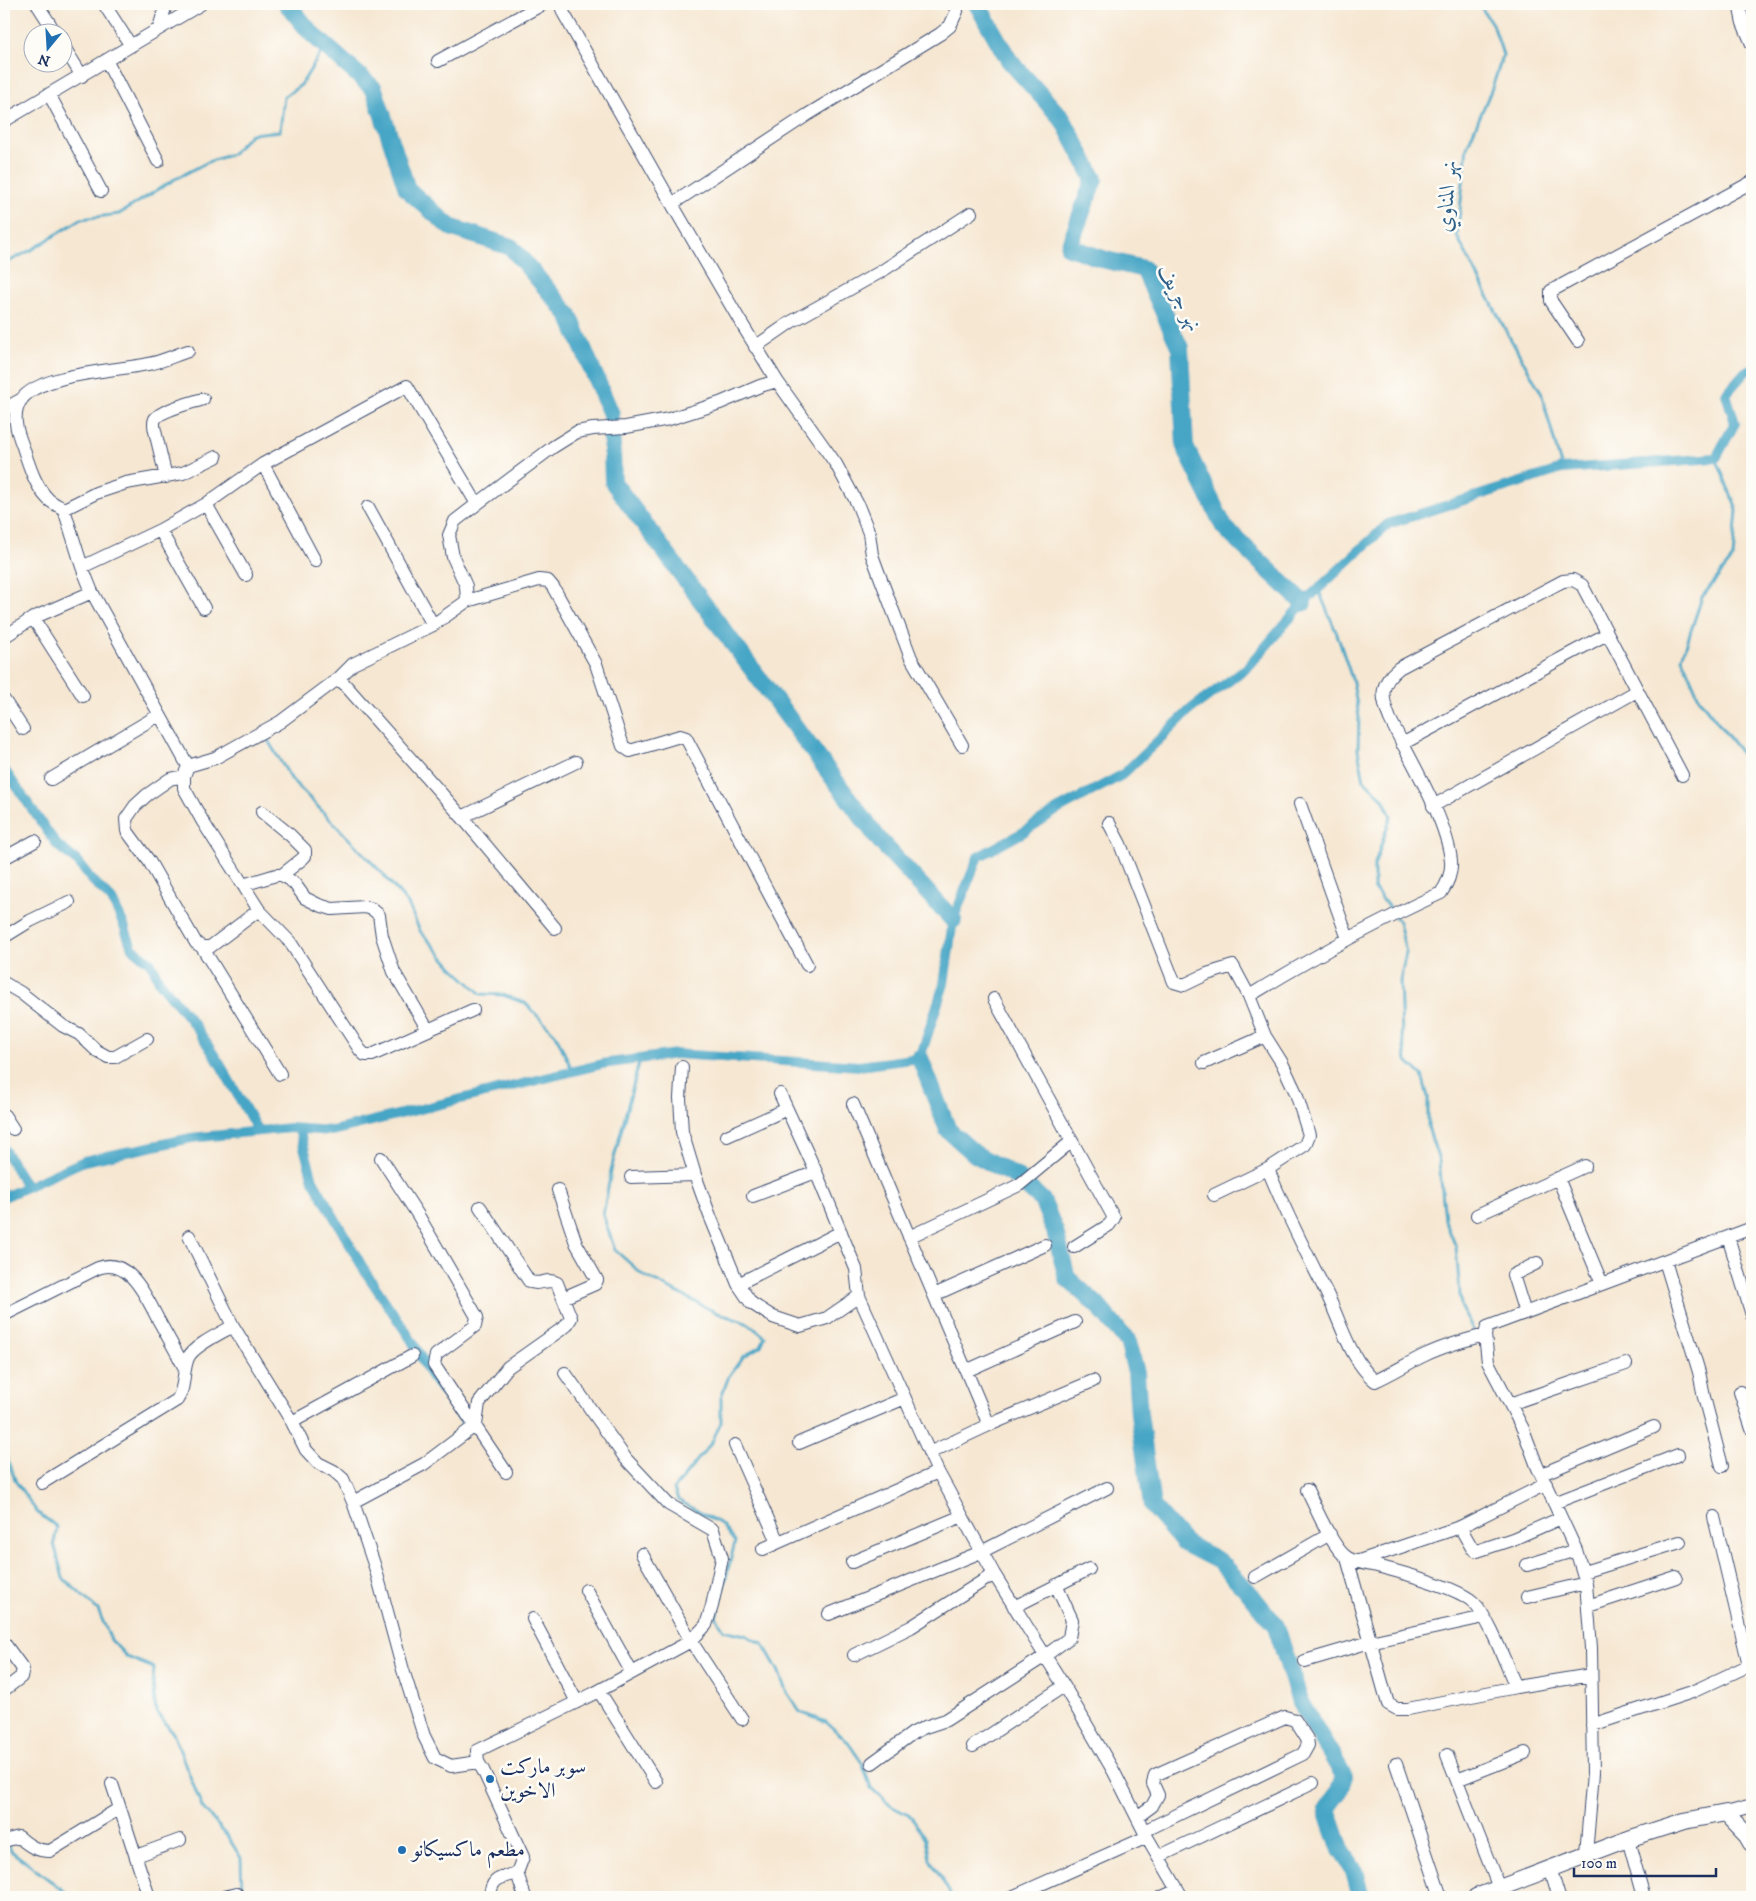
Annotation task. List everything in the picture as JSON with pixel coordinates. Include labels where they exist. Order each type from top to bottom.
[{"type":"main road","points":[[1476,1897],[1586,1854],[1684,1821],[1726,1813],[1748,1836],[1752,1843]]},
{"type":"street","points":[[37,4],[49,22]]},
{"type":"street","points":[[104,4],[131,46]]},
{"type":"street","points":[[159,28],[165,8],[164,4]]},
{"type":"street","points":[[4,121],[201,4]]},
{"type":"street","points":[[438,61],[543,4]]},
{"type":"street","points":[[560,4],[755,347],[836,464],[857,504],[869,533],[872,555],[911,658],[962,745]]},
{"type":"street","points":[[672,204],[807,115],[940,34],[950,26],[958,11],[953,4]]},
{"type":"street","points":[[1739,4],[1743,23],[1752,44]]},
{"type":"street","points":[[72,60],[82,76]]},
{"type":"street","points":[[106,60],[158,160]]},
{"type":"street","points":[[49,94],[101,191]]},
{"type":"street","points":[[1578,340],[1551,301],[1551,291],[1752,182]]},
{"type":"street","points":[[755,347],[791,322],[882,271],[972,213]]},
{"type":"street","points":[[4,409],[22,399],[37,387],[73,375],[151,364],[188,351]]},
{"type":"street","points":[[467,602],[466,586],[453,557],[449,535],[455,521],[553,447],[577,432],[601,428],[626,427],[669,419],[720,403],[777,381]]},
{"type":"street","points":[[82,567],[160,530],[206,504],[262,464],[407,386],[477,504]]},
{"type":"street","points":[[22,399],[16,412],[16,424],[35,480],[48,500],[64,509],[92,592],[159,715],[186,771],[184,788],[191,802],[259,910],[290,942],[360,1050],[365,1055],[372,1055],[474,1010]]},
{"type":"street","points":[[166,477],[153,423],[162,413],[202,399]]},
{"type":"street","points":[[64,509],[96,493],[126,484],[183,473],[216,457]]},
{"type":"street","points":[[262,464],[315,561]]},
{"type":"street","points":[[206,504],[246,575]]},
{"type":"street","points":[[368,507],[433,626]]},
{"type":"street","points":[[160,530],[204,608]]},
{"type":"street","points":[[280,1074],[202,947],[196,943],[149,861],[127,831],[126,819],[135,806],[147,795],[170,779],[215,758],[280,722],[339,678],[353,664],[433,626],[467,602],[540,580],[548,581],[553,587],[596,664],[623,746],[630,751],[680,736],[686,738],[807,965]]},
{"type":"street","points":[[1250,996],[1290,970],[1388,918],[1441,893],[1450,878],[1451,860],[1442,823],[1383,702],[1384,686],[1392,674],[1399,668],[1564,581],[1573,580],[1582,585],[1682,775]]},
{"type":"street","points":[[4,637],[33,618],[92,592]]},
{"type":"street","points":[[33,618],[83,696]]},
{"type":"street","points":[[1402,744],[1607,634]]},
{"type":"street","points":[[339,678],[462,817],[555,928]]},
{"type":"street","points":[[1433,806],[1637,691]]},
{"type":"street","points":[[4,700],[24,729]]},
{"type":"street","points":[[51,779],[159,715]]},
{"type":"street","points":[[462,817],[576,762]]},
{"type":"street","points":[[1300,804],[1348,939]]},
{"type":"street","points":[[262,812],[290,834],[305,850],[305,856],[282,875]]},
{"type":"street","points":[[1110,823],[1174,982],[1184,985],[1233,966],[1250,996],[1265,1036],[1289,1078],[1309,1135],[1305,1145],[1268,1169],[1214,1196]]},
{"type":"street","points":[[4,858],[35,841]]},
{"type":"street","points":[[244,885],[276,875],[282,875],[294,883],[305,898],[318,906],[332,909],[365,907],[372,909],[378,915],[382,936],[394,972],[428,1030]]},
{"type":"street","points":[[4,937],[30,921],[69,902]]},
{"type":"street","points":[[202,947],[210,947],[259,910]]},
{"type":"street","points":[[4,983],[21,993],[63,1026],[79,1034],[97,1052],[108,1057],[115,1057],[147,1038]]},
{"type":"street","points":[[994,999],[1114,1218],[1109,1225],[1074,1246]]},
{"type":"street","points":[[1204,1063],[1265,1036]]},
{"type":"street","points":[[682,1067],[680,1098],[682,1132],[695,1175],[738,1284],[751,1303],[773,1317],[800,1326],[827,1318],[859,1296]]},
{"type":"street","points":[[780,1094],[816,1172],[856,1269],[859,1296],[938,1472],[994,1574],[1064,1686],[1114,1772],[1145,1834],[1160,1856],[1180,1893],[1162,1897]]},
{"type":"street","points":[[853,1104],[989,1425]]},
{"type":"street","points":[[727,1136],[787,1109]]},
{"type":"street","points":[[4,1115],[13,1129]]},
{"type":"street","points":[[909,1237],[1019,1184],[1072,1141]]},
{"type":"street","points":[[381,1158],[418,1215],[477,1317],[475,1326],[440,1352],[434,1360],[436,1369],[476,1425],[506,1472]]},
{"type":"street","points":[[1478,1215],[1585,1166]]},
{"type":"street","points":[[1268,1169],[1283,1205],[1347,1339],[1365,1372],[1375,1380],[1395,1372],[1424,1355],[1456,1342],[1485,1335]]},
{"type":"street","points":[[753,1196],[816,1172]]},
{"type":"street","points":[[631,1177],[695,1175]]},
{"type":"street","points":[[1558,1178],[1602,1284]]},
{"type":"street","points":[[558,1190],[576,1243],[597,1280],[595,1284],[564,1298]]},
{"type":"street","points":[[353,1502],[424,1464],[476,1425],[480,1403],[508,1367],[569,1322],[571,1318],[557,1283],[554,1281],[535,1284],[529,1281],[480,1206]]},
{"type":"street","points":[[1586,1854],[1592,1773],[1592,1725],[1588,1606],[1585,1578],[1576,1550],[1537,1466],[1523,1429],[1488,1362],[1485,1335],[1488,1327],[1752,1228]]},
{"type":"street","points":[[738,1284],[841,1232]]},
{"type":"street","points":[[189,1236],[233,1326],[292,1422],[306,1450],[318,1463],[334,1471],[343,1479],[353,1502],[375,1567],[403,1670],[424,1736],[435,1758],[451,1766],[478,1762]]},
{"type":"street","points":[[1728,1237],[1750,1302],[1752,1315]]},
{"type":"street","points":[[934,1295],[1045,1245]]},
{"type":"street","points":[[1665,1261],[1699,1372],[1722,1466]]},
{"type":"street","points":[[1525,1313],[1513,1275],[1537,1264]]},
{"type":"street","points":[[4,1315],[98,1268],[112,1265],[127,1273],[142,1288],[186,1369]]},
{"type":"street","points":[[966,1370],[1074,1322]]},
{"type":"street","points":[[42,1482],[177,1400],[184,1386],[187,1359],[191,1352],[233,1326]]},
{"type":"street","points":[[292,1422],[412,1356]]},
{"type":"street","points":[[1510,1404],[1626,1364]]},
{"type":"street","points":[[524,1897],[517,1872],[523,1857],[478,1762],[477,1751],[599,1691],[691,1641],[706,1625],[722,1558],[712,1530],[668,1504],[662,1498],[626,1459],[565,1373]]},
{"type":"street","points":[[929,1453],[989,1425],[1093,1381]]},
{"type":"street","points":[[1740,1392],[1752,1429]]},
{"type":"street","points":[[799,1443],[905,1398]]},
{"type":"street","points":[[1352,1560],[1460,1527],[1544,1479],[1654,1427]]},
{"type":"street","points":[[735,1446],[778,1542]]},
{"type":"street","points":[[1554,1503],[1678,1455]]},
{"type":"street","points":[[763,1549],[938,1472]]},
{"type":"street","points":[[829,1614],[982,1552],[1107,1488]]},
{"type":"street","points":[[1307,1490],[1340,1551],[1352,1560],[1406,1573],[1459,1593],[1473,1602],[1484,1617],[1516,1687]]},
{"type":"street","points":[[852,1562],[962,1516]]},
{"type":"street","points":[[1592,1725],[1692,1692],[1751,1665],[1714,1517]]},
{"type":"street","points":[[1460,1527],[1472,1548],[1477,1550],[1513,1539],[1561,1518]]},
{"type":"street","points":[[1255,1576],[1330,1534]]},
{"type":"street","points":[[1527,1597],[1585,1578],[1680,1542]]},
{"type":"street","points":[[1527,1565],[1576,1550]]},
{"type":"street","points":[[642,1554],[691,1641],[742,1719]]},
{"type":"street","points":[[1352,1560],[1370,1642],[1388,1704],[1397,1710],[1591,1674]]},
{"type":"street","points":[[1014,1607],[1088,1569]]},
{"type":"street","points":[[854,1655],[910,1627],[994,1574]]},
{"type":"street","points":[[1588,1606],[1676,1577]]},
{"type":"street","points":[[872,1762],[913,1733],[924,1727],[946,1720],[1070,1638],[1072,1620],[1056,1585]]},
{"type":"street","points":[[586,1590],[632,1673]]},
{"type":"street","points":[[1305,1661],[1370,1642],[1484,1617]]},
{"type":"street","points":[[533,1619],[577,1702]]},
{"type":"street","points":[[4,1643],[23,1669],[21,1677],[4,1690]]},
{"type":"street","points":[[973,1746],[1064,1686]]},
{"type":"street","points":[[599,1691],[656,1782]]},
{"type":"street","points":[[1012,1897],[1145,1834],[1303,1754],[1308,1745],[1307,1739],[1295,1720],[1285,1717],[1155,1775],[1153,1784],[1158,1795],[1156,1800],[1137,1817]]},
{"type":"street","points":[[1457,1780],[1525,1753]]},
{"type":"street","points":[[1447,1755],[1498,1888]]},
{"type":"street","points":[[1396,1764],[1441,1897]]},
{"type":"street","points":[[1160,1856],[1314,1783]]},
{"type":"street","points":[[112,1784],[149,1897]]},
{"type":"street","points":[[1726,1813],[1752,1806]]},
{"type":"street","points":[[9,1839],[19,1837],[30,1847],[50,1851],[120,1808]]},
{"type":"street","points":[[1628,1839],[1644,1897]]},
{"type":"street","points":[[136,1856],[180,1840]]},
{"type":"street","points":[[1550,1868],[1559,1897]]},
{"type":"street","points":[[490,1897],[490,1887],[495,1880],[517,1872]]},
{"type":"waterway","points":[[287,4],[311,33],[374,89],[407,189],[450,227],[511,247],[569,315],[611,414],[613,482],[880,841],[953,920]]},
{"type":"waterway","name":"نهر جريف","points":[[977,4],[1009,60],[1063,120],[1094,179],[1069,247],[1106,260],[1144,269],[1180,348],[1185,447],[1224,527],[1303,603]]},
{"type":"waterway","name":"نهر المناوي","points":[[1479,4],[1494,27],[1503,55],[1492,88],[1467,147],[1457,236],[1506,331],[1541,392],[1562,469]]},
{"type":"waterway","points":[[4,264],[33,249],[81,219],[119,214],[175,179],[208,162],[232,154],[251,134],[280,131],[284,97],[301,85],[325,46]]},
{"type":"waterway","points":[[4,1197],[84,1161],[191,1138],[290,1128],[332,1131],[602,1064],[676,1054],[859,1066],[920,1058],[944,984],[953,920],[978,857],[1022,833],[1057,810],[1122,775],[1191,709],[1248,667],[1303,603],[1388,524],[1562,469],[1716,458],[1735,423],[1726,394],[1745,372],[1752,369]]},
{"type":"waterway","points":[[1716,458],[1737,510],[1733,558],[1702,597],[1682,658],[1700,700],[1752,767]]},
{"type":"waterway","points":[[1318,589],[1337,634],[1353,682],[1359,717],[1358,750],[1364,780],[1383,799],[1391,816],[1374,866],[1374,888],[1392,912]]},
{"type":"waterway","points":[[267,739],[292,780],[382,873],[408,904],[420,931],[452,967],[481,994],[503,995],[525,1003],[556,1035],[573,1072]]},
{"type":"waterway","points":[[4,769],[57,845],[78,862],[90,878],[112,900],[132,948],[151,963],[159,981],[196,1027],[220,1064],[258,1131]]},
{"type":"waterway","points":[[1395,917],[1399,922],[1406,953],[1400,981],[1402,1035],[1406,1060],[1422,1075],[1428,1097],[1428,1127],[1439,1161],[1445,1220],[1456,1247],[1461,1306],[1474,1333]]},
{"type":"waterway","points":[[920,1058],[948,1130],[975,1154],[1015,1176],[1042,1200],[1055,1231],[1067,1278],[1097,1305],[1128,1342],[1136,1372],[1139,1414],[1152,1506],[1184,1543],[1219,1561],[1246,1589],[1276,1626],[1300,1702],[1344,1776],[1338,1794],[1327,1809],[1341,1850],[1353,1868],[1361,1897]]},
{"type":"waterway","points":[[640,1059],[612,1166],[603,1215],[615,1250],[643,1275],[715,1312],[749,1324],[765,1337],[761,1346],[743,1357],[729,1376],[721,1397],[721,1422],[712,1442],[674,1489],[678,1500],[721,1524],[735,1542],[716,1617],[724,1630],[745,1635],[763,1644],[778,1670],[786,1691],[800,1712],[826,1722],[847,1741],[862,1763],[871,1788],[891,1806],[912,1817],[926,1840],[930,1859],[952,1897]]},
{"type":"waterway","points":[[299,1129],[313,1180],[366,1273],[412,1341],[431,1376],[465,1421]]},
{"type":"waterway","points":[[4,1149],[26,1186]]},
{"type":"waterway","points":[[4,1451],[16,1482],[37,1512],[57,1527],[54,1543],[63,1578],[98,1610],[111,1640],[127,1657],[154,1668],[153,1684],[156,1712],[173,1733],[202,1807],[228,1837],[241,1858],[242,1894],[245,1897]]},
{"type":"waterway","points":[[8,1843],[11,1851],[72,1897]]},
{"type":"place","name":"سوبر ماركت الاخوين","points":[[490,1779]]},
{"type":"place","name":"مطعم ماكسيكانو","points":[[402,1850]]}]
